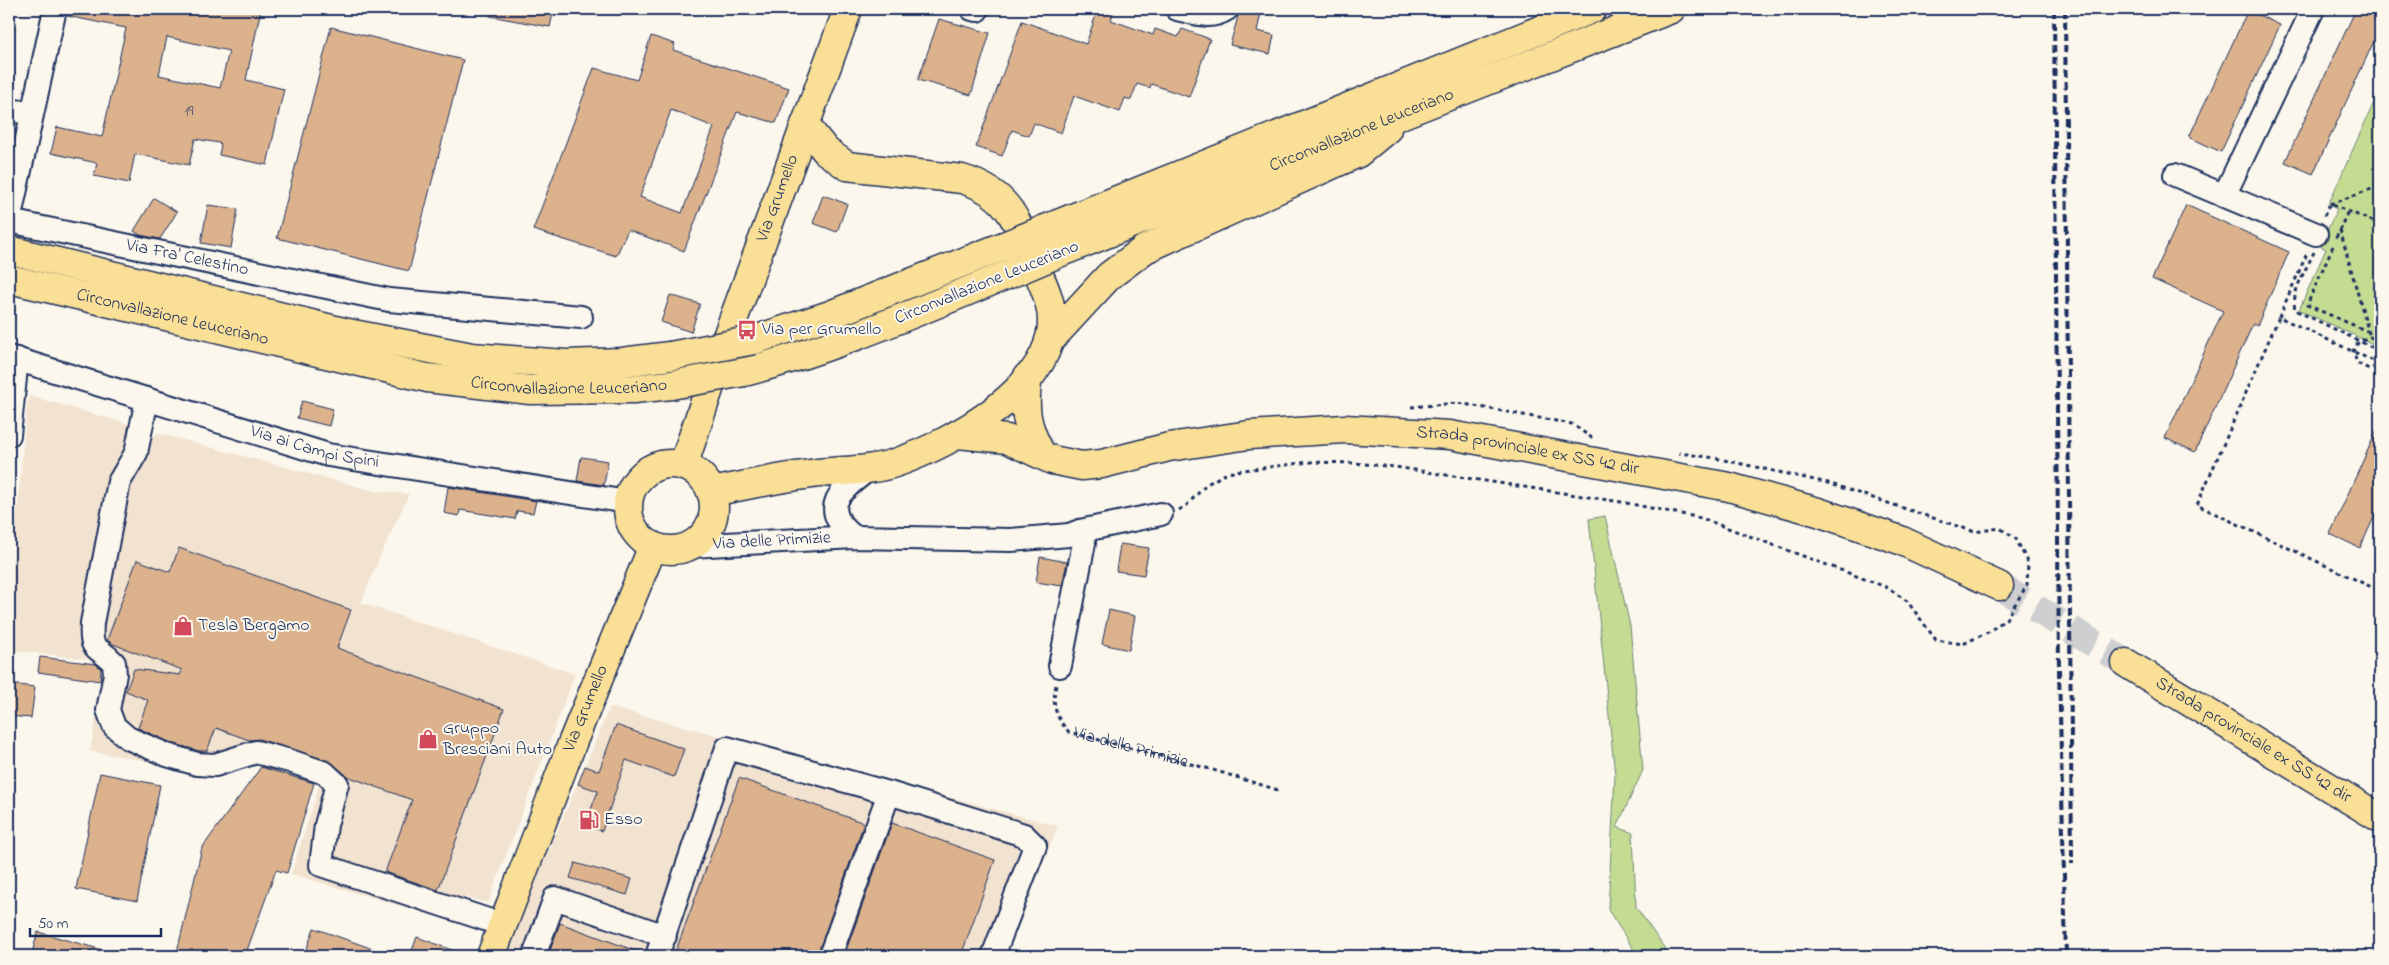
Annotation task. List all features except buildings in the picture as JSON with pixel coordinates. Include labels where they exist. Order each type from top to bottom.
[{"type":"main road","name":"Via Grumello","points":[[683,466],[708,390],[848,9]]},
{"type":"main road","name":"Circonvallazione Leuceriano","points":[[9,250],[348,333],[472,357],[566,364],[622,362],[670,356],[754,340],[830,316],[1592,9]]},
{"type":"main road","name":"Circonvallazione Leuceriano","points":[[9,279],[346,360],[467,384],[530,390],[590,390],[671,385],[744,372],[797,357],[860,335],[1408,112],[1671,9]]},
{"type":"main road","points":[[1049,340],[1109,276],[1145,249],[1358,153],[1408,112]]},
{"type":"main road","points":[[711,492],[812,473],[842,472],[896,463],[958,434],[1005,401],[1038,364],[1049,340],[1052,321],[1045,288],[1013,215],[995,193],[978,184],[962,179],[847,166],[826,151],[805,125]]},
{"type":"main road","points":[[9,285],[130,308]]},
{"type":"main road","points":[[1028,376],[1026,422],[1041,454]]},
{"type":"main road","name":"Strada provinciale ex SS 42 dir","points":[[958,434],[1007,439],[1067,464],[1082,466],[1102,464],[1168,447],[1249,435],[1345,430],[1450,435],[1729,487],[1801,507],[1900,540],[1999,586]]},
{"type":"main road","points":[[658,466],[683,466],[695,472],[705,481],[711,492],[714,505],[713,517],[708,529],[690,546],[672,550],[653,546],[639,536],[632,526],[628,514],[628,502],[634,485],[647,472],[658,466]]},
{"type":"main road","name":"Via Grumello","points":[[492,956],[573,741],[653,546]]},
{"type":"main road","name":"Strada provinciale ex SS 42 dir","points":[[2126,663],[2380,818]]},
{"type":"street","name":"Via Fra' Celestino","points":[[55,9],[9,221],[389,300],[581,317]]},
{"type":"street","points":[[1177,9],[1206,16],[1218,14],[1227,9]]},
{"type":"street","points":[[2224,196],[2313,9]]},
{"type":"street","points":[[9,110],[32,112]]},
{"type":"street","points":[[2176,175],[2316,234]]},
{"type":"street","points":[[9,435],[13,358]]},
{"type":"street","name":"Via ai Campi Spini","points":[[13,358],[328,455],[628,502]]},
{"type":"street","points":[[147,399],[136,453],[119,482],[92,623],[91,640],[93,647],[114,663],[116,674],[108,710],[114,726],[128,738],[167,755],[197,764],[215,765],[256,752],[325,773],[337,784],[326,825],[321,865],[503,925]]},
{"type":"street","name":"Via delle Primizie","points":[[854,537],[839,523],[836,510],[837,499],[843,489],[873,467]]},
{"type":"street","name":"Via delle Primizie","points":[[690,546],[854,537],[1011,540],[1069,535],[1161,514]]},
{"type":"street","points":[[1060,666],[1084,542],[1080,531]]},
{"type":"street","points":[[534,956],[555,898],[661,946],[727,748],[889,793],[1024,835],[1034,846],[992,956]]},
{"type":"street","points":[[830,956],[889,793]]},
{"type":"path","points":[[2330,204],[2380,186]]},
{"type":"path","points":[[2348,211],[2307,305],[2367,331]]},
{"type":"path","points":[[2340,230],[2367,331],[2370,337],[2380,342]]},
{"type":"path","points":[[2316,234],[2321,237],[2297,290],[2293,302],[2295,310],[2380,350]]},
{"type":"path","points":[[2380,364],[2279,317],[2197,506],[2380,590]]},
{"type":"path","points":[[2370,337],[2359,341],[2353,351],[2357,363],[2369,369],[2380,364]]},
{"type":"path","points":[[1411,407],[1458,403],[1572,424],[1600,443]]},
{"type":"path","points":[[1161,514],[1175,512],[1186,506],[1208,484],[1223,475],[1236,471],[1310,462],[1354,463],[1395,467],[1621,502],[1700,518],[1886,587],[1907,601],[1936,640],[1963,644],[1988,632],[2006,619],[2027,585],[2028,563],[2016,539],[2000,528],[1975,532],[1828,483],[1715,458],[1677,453]]},
{"type":"path","name":"Via delle Primizie","points":[[1060,666],[1054,697],[1054,710],[1060,722],[1069,732],[1210,769],[1278,790]]},
{"type":"shaded area","points":[[30,396],[129,424],[130,435],[150,441],[157,433],[374,491],[409,494],[361,603],[575,674],[488,903],[466,897],[459,923],[291,874],[322,777],[262,756],[213,773],[90,751],[107,661],[9,650],[9,600],[27,405]]},
{"type":"shaded area","points":[[610,707],[1058,826],[1005,956],[504,956]]},
{"type":"green space","points":[[2380,89],[2380,347],[2299,310],[2326,249],[2320,246],[2337,209],[2328,205]]},
{"type":"green space","points":[[1605,516],[1630,626],[1643,770],[1617,827],[1633,833],[1636,907],[1670,956],[1638,956],[1608,910],[1615,775],[1589,519]]},
{"type":"tunnel","points":[[1999,586],[2126,663]]},
{"type":"railway","points":[[2054,9],[2059,671],[2066,956]]},
{"type":"railway","points":[[2065,9],[2072,864]]},
{"type":"place","name":"Via per Grumello","points":[[747,330]]},
{"type":"place","name":"Tesla Bergamo","points":[[183,626]]},
{"type":"place","name":"Gruppo Bresciani Auto","points":[[428,739]]},
{"type":"place","name":"Esso","points":[[589,820]]}]
